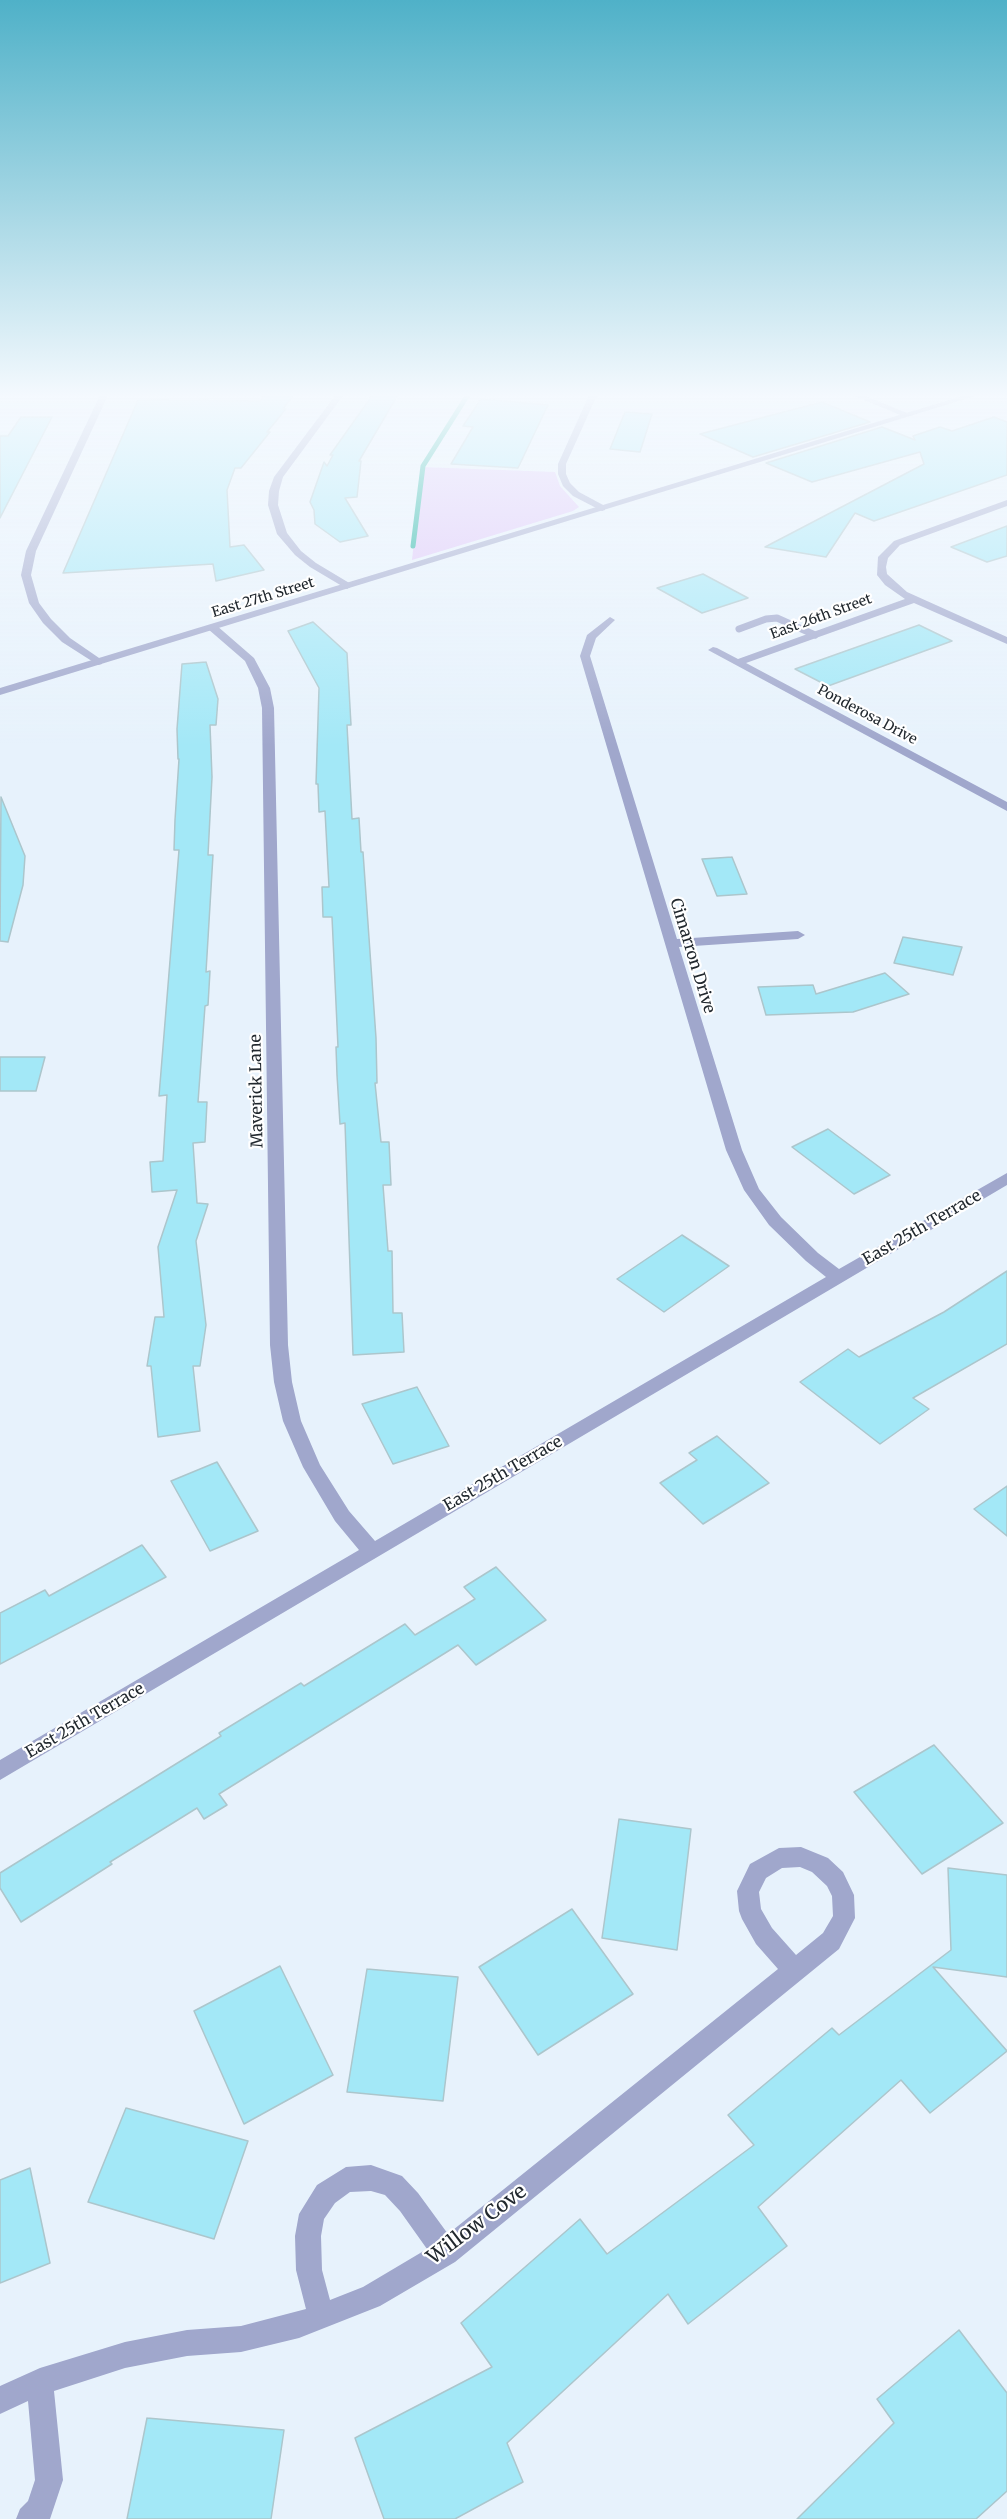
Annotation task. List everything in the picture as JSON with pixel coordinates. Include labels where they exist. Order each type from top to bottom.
[{"type":"street","points":[[50,511],[31,550],[26,575],[34,603],[47,621],[66,640],[98,662]]},
{"type":"street","points":[[275,511],[282,534],[298,553],[348,586]]},
{"type":"street","name":"East 27th Street","points":[[0,692],[594,511]]},
{"type":"street","points":[[986,511],[909,538],[889,550],[883,557],[882,575],[898,591],[1006,640]]},
{"type":"street","name":"East 26th Street","points":[[737,663],[914,599]]},
{"type":"street","name":"Cimarron Drive","points":[[610,620],[591,637],[585,656],[734,1150],[752,1191],[775,1221],[812,1257],[838,1277]]},
{"type":"street","name":"Maverick Lane","points":[[212,627],[250,660],[264,688],[268,708],[279,1346],[283,1382],[292,1421],[312,1467],[342,1516],[372,1551]]},
{"type":"street","name":"Ponderosa Drive","points":[[713,650],[1007,807]]},
{"type":"street","points":[[671,943],[798,935]]},
{"type":"street","name":"East 25th Terrace","points":[[0,1771],[1007,1178]]},
{"type":"street","name":"Willow Cove","points":[[0,2400],[40,2382],[125,2355],[187,2343],[241,2339],[299,2325],[371,2297],[446,2253],[831,1941],[844,1918],[843,1895],[835,1879],[820,1865],[801,1857],[779,1858],[758,1871],[748,1891],[750,1911],[764,1936],[794,1970]]},
{"type":"street","points":[[322,2316],[309,2270],[308,2236],[312,2214],[326,2194],[346,2181],[371,2178],[393,2185],[409,2202],[446,2253]]},
{"type":"street","points":[[30,2519],[39,2510],[49,2480],[40,2382]]},
{"type":"lane","points":[[739,628],[766,619],[777,618],[815,635]]},
{"type":"shaded area","points":[[417,511],[574,511],[573,511],[412,560]]},
{"type":"building","points":[[90,511],[228,511],[230,547],[244,545],[264,570],[216,581],[213,564],[63,573]]},
{"type":"building","points":[[314,511],[353,511],[368,536],[340,542],[315,524]]},
{"type":"building","points":[[835,511],[904,511],[874,521],[855,513],[826,557],[765,547]]},
{"type":"building","points":[[1007,526],[1007,556],[987,562],[951,547]]},
{"type":"building","points":[[703,574],[748,598],[702,613],[657,588]]},
{"type":"building","points":[[313,622],[347,653],[351,725],[347,725],[352,819],[359,818],[361,852],[363,852],[376,1038],[377,1083],[375,1083],[381,1142],[389,1142],[391,1185],[383,1185],[388,1251],[392,1251],[393,1313],[402,1313],[404,1352],[353,1355],[345,1123],[340,1124],[332,917],[323,917],[322,887],[329,887],[325,811],[319,812],[318,784],[316,784],[319,688],[288,631]]},
{"type":"building","points":[[919,625],[952,641],[828,686],[795,669]]},
{"type":"building","points":[[206,662],[218,699],[216,725],[210,725],[212,777],[208,855],[213,855],[206,972],[210,971],[198,1102],[207,1102],[205,1142],[193,1143],[197,1203],[208,1204],[196,1241],[206,1325],[200,1366],[193,1366],[200,1431],[158,1437],[151,1366],[147,1366],[155,1317],[164,1317],[158,1247],[177,1190],[152,1192],[150,1162],[163,1161],[167,1095],[159,1096],[179,850],[174,850],[179,759],[177,729],[182,664]]},
{"type":"building","points":[[1,797],[25,856],[23,885],[8,942],[0,941]]},
{"type":"building","points":[[732,857],[747,894],[717,896],[702,859]]},
{"type":"building","points":[[903,937],[962,947],[953,975],[894,963]]},
{"type":"building","points":[[885,973],[909,994],[853,1012],[766,1015],[758,987],[813,985],[816,994]]},
{"type":"building","points":[[0,1057],[45,1057],[36,1091],[0,1091]]},
{"type":"building","points":[[828,1129],[890,1175],[854,1194],[792,1147]]},
{"type":"building","points":[[682,1235],[729,1266],[664,1312],[617,1279]]},
{"type":"building","points":[[1007,1271],[1007,1344],[913,1398],[929,1409],[880,1444],[800,1382],[848,1349],[859,1357],[944,1312]]},
{"type":"building","points":[[417,1387],[449,1446],[393,1464],[362,1404]]},
{"type":"building","points":[[717,1436],[769,1483],[703,1524],[660,1483],[697,1460],[689,1453]]},
{"type":"building","points":[[217,1462],[258,1531],[210,1551],[171,1481]]},
{"type":"building","points":[[1007,1486],[1007,1536],[974,1509]]},
{"type":"building","points":[[142,1545],[166,1577],[0,1664],[0,1613],[45,1590],[49,1596]]},
{"type":"building","points":[[496,1567],[546,1620],[476,1665],[458,1645],[219,1794],[227,1805],[204,1819],[197,1808],[110,1862],[112,1864],[21,1922],[0,1888],[0,1873],[221,1736],[219,1733],[301,1683],[304,1686],[405,1624],[415,1635],[475,1599],[464,1587]]},
{"type":"building","points":[[934,1745],[1003,1823],[922,1874],[854,1792]]},
{"type":"building","points":[[619,1819],[691,1829],[677,1950],[602,1938]]},
{"type":"building","points":[[948,1868],[1007,1875],[1007,1977],[933,1967],[1007,2051],[930,2113],[901,2080],[758,2207],[787,2246],[688,2324],[668,2294],[507,2443],[523,2482],[455,2519],[384,2519],[355,2438],[492,2367],[461,2323],[580,2219],[607,2254],[754,2145],[728,2115],[832,2028],[839,2035],[951,1950]]},
{"type":"building","points":[[572,1909],[633,1994],[538,2055],[479,1967]]},
{"type":"building","points":[[280,1966],[333,2075],[244,2124],[194,2011]]},
{"type":"building","points":[[367,1969],[458,1977],[443,2101],[347,2092]]},
{"type":"building","points":[[126,2108],[248,2141],[214,2239],[88,2202]]},
{"type":"building","points":[[30,2168],[50,2263],[0,2283],[0,2180]]},
{"type":"building","points":[[959,2330],[1007,2393],[1007,2491],[976,2519],[797,2519],[894,2423],[877,2399]]},
{"type":"building","points":[[147,2418],[284,2430],[271,2519],[127,2519]]},
{"type":"waterway","points":[[413,546],[417,511]]}]
